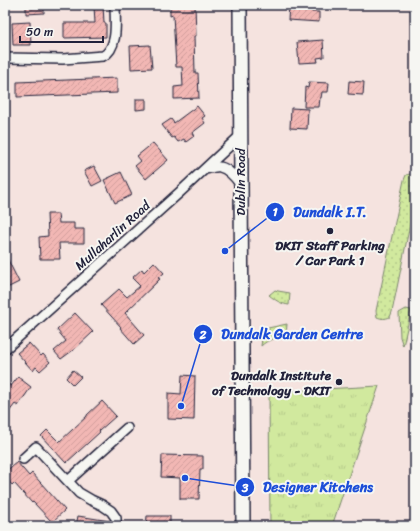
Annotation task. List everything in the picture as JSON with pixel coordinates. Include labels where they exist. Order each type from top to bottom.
[{"type":"main road","name":"Dublin Road","points":[[240,5],[243,526]]},
{"type":"street","points":[[5,58],[63,59],[102,56],[107,54],[114,42],[115,5]]},
{"type":"street","name":"Mullaharlin Road","points":[[5,349],[240,136]]},
{"type":"street","points":[[205,169],[219,167],[233,174],[240,184]]},
{"type":"street","points":[[68,481],[127,428]]},
{"type":"street","points":[[23,459],[36,447],[79,493],[111,511],[116,518],[116,526]]},
{"type":"green space","points":[[406,175],[415,175],[415,200],[392,312],[390,317],[380,318],[377,317],[376,311],[404,180]]},
{"type":"green space","points":[[275,290],[290,293],[289,305],[278,302],[269,295]]},
{"type":"green space","points":[[406,309],[411,310],[403,346],[400,337],[399,313]]},
{"type":"green space","points":[[287,324],[286,336],[270,340],[261,346],[262,339],[270,332],[268,328]]},
{"type":"green space","points":[[379,386],[332,526],[270,526],[269,392]]},
{"type":"building","points":[[26,5],[44,5],[44,13],[26,14]]},
{"type":"building","points":[[103,5],[104,23],[106,23],[106,37],[64,38],[64,23],[95,23],[94,6]]},
{"type":"building","points":[[170,5],[195,5],[195,73],[198,73],[199,98],[174,99],[174,87],[183,86],[182,67],[176,67],[173,15],[170,16]]},
{"type":"building","points":[[289,5],[305,5],[305,10],[319,12],[319,22],[288,20]]},
{"type":"building","points":[[30,22],[31,45],[13,45],[12,23]]},
{"type":"building","points":[[323,40],[324,57],[317,58],[318,62],[299,63],[297,42]]},
{"type":"building","points":[[150,45],[152,68],[131,69],[130,46]]},
{"type":"building","points":[[117,78],[117,93],[17,97],[17,82]]},
{"type":"building","points":[[349,81],[364,82],[363,95],[348,94]]},
{"type":"building","points":[[309,82],[329,83],[328,92],[322,92],[319,107],[304,107],[305,87],[308,88]]},
{"type":"building","points":[[136,99],[146,99],[146,109],[136,110]]},
{"type":"building","points":[[197,106],[205,116],[202,118],[205,123],[192,133],[194,136],[186,142],[184,139],[178,142],[174,137],[172,138],[162,125],[171,119],[174,123]]},
{"type":"building","points":[[291,108],[308,109],[307,129],[290,128]]},
{"type":"building","points":[[153,143],[168,160],[146,179],[135,166],[141,161],[137,156]]},
{"type":"building","points":[[94,166],[102,181],[92,186],[84,171]]},
{"type":"building","points":[[121,172],[132,195],[115,203],[104,180]]},
{"type":"building","points":[[47,214],[58,214],[59,223],[74,223],[74,229],[84,229],[84,243],[59,243],[60,259],[40,259],[39,237],[48,236]]},
{"type":"building","points":[[5,254],[19,282],[5,289]]},
{"type":"building","points":[[154,262],[164,273],[158,278],[160,279],[125,313],[144,335],[134,344],[101,305],[119,289],[127,297],[140,286],[132,278],[142,269],[144,272]]},
{"type":"building","points":[[75,313],[93,332],[76,348],[61,359],[54,351],[66,341],[57,330]]},
{"type":"building","points":[[29,343],[41,356],[43,354],[50,362],[40,371],[36,367],[33,371],[17,353]]},
{"type":"building","points":[[73,370],[81,377],[73,385],[66,378]]},
{"type":"building","points":[[182,375],[195,376],[194,420],[168,419],[168,393],[181,394]]},
{"type":"building","points":[[18,377],[31,387],[18,406],[15,404],[5,417],[5,382],[11,386]]},
{"type":"building","points":[[102,401],[116,416],[66,463],[41,436],[47,430],[59,442]]},
{"type":"building","points":[[162,455],[203,456],[203,469],[200,469],[199,499],[180,499],[180,478],[161,477]]},
{"type":"building","points":[[17,462],[29,476],[32,473],[65,510],[52,522],[14,483],[12,485],[5,477],[5,472]]},
{"type":"building","points":[[78,516],[110,521],[110,526],[76,526]]},
{"type":"building","points":[[147,516],[170,516],[170,526],[146,526]]},
{"type":"place","name":"DKIT Staff Parking / Car Park 1","points":[[330,231]]},
{"type":"place","name":"Dundalk I.T.","points":[[225,251]]},
{"type":"place","name":"Dundalk Institute of Technology - DKIT","points":[[339,382]]},
{"type":"place","name":"Dundalk Garden Centre","points":[[181,406]]},
{"type":"place","name":"Designer Kitchens","points":[[185,478]]}]
